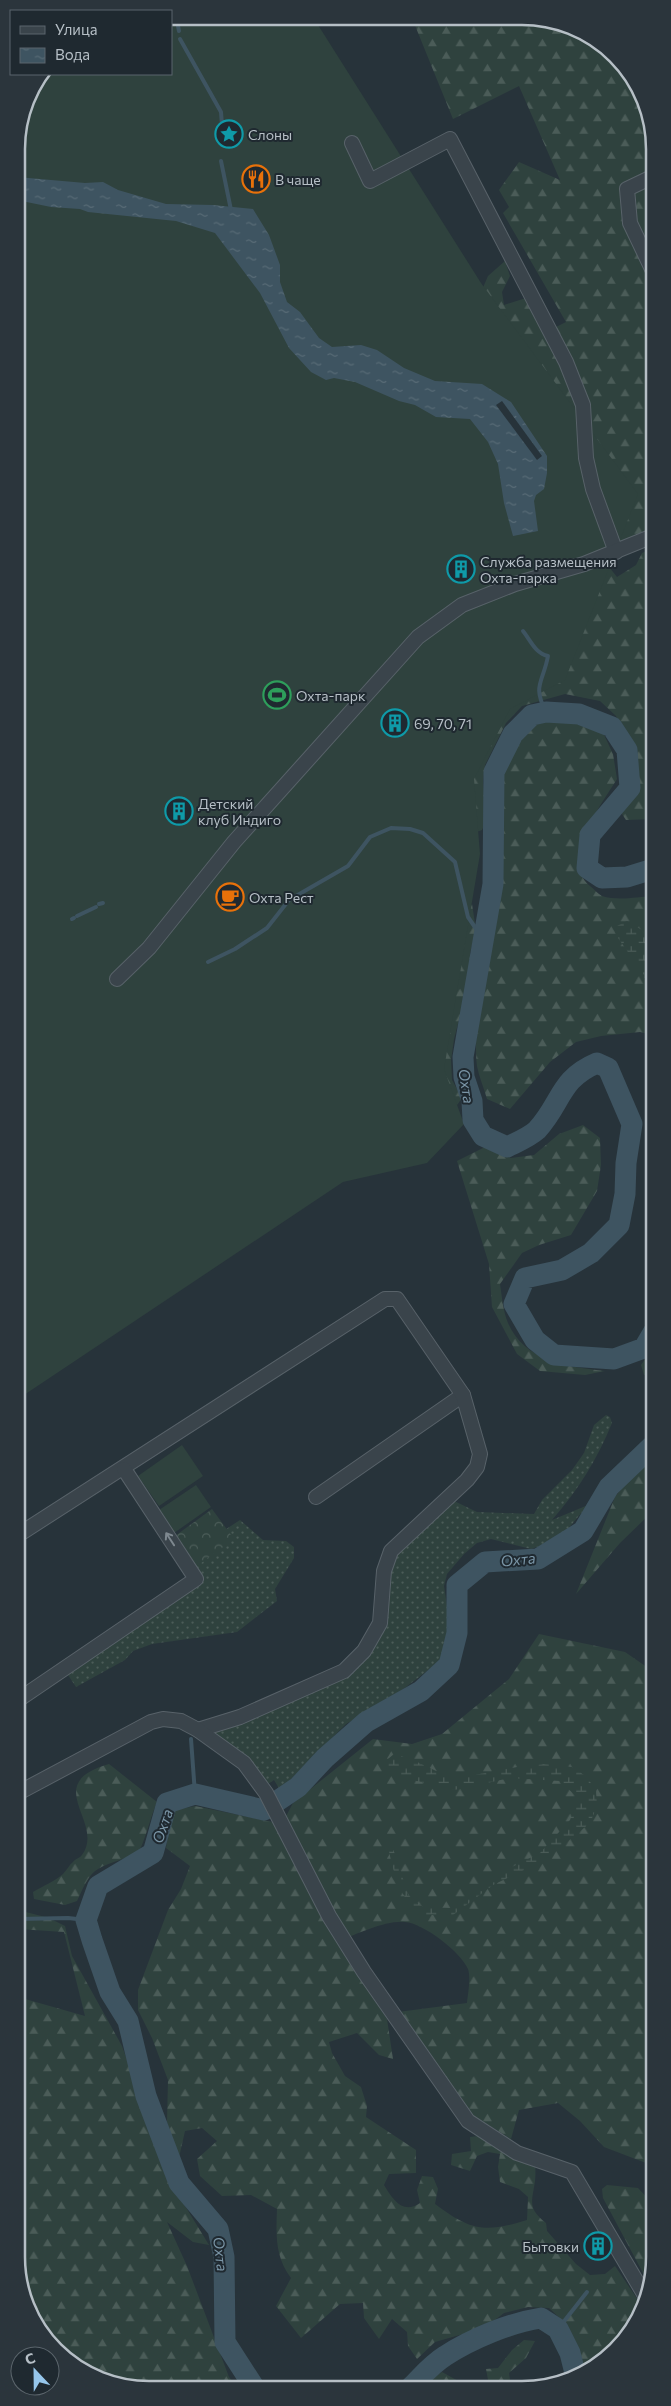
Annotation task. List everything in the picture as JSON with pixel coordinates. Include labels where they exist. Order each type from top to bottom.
[{"type":"street","points":[[352,143],[370,181],[450,140],[566,362],[584,405],[586,458],[593,489],[616,552]]},
{"type":"street","points":[[646,180],[627,189],[630,223],[646,256]]},
{"type":"street","points":[[117,979],[149,948],[234,842],[418,637],[462,604],[515,584],[568,570],[646,539]]},
{"type":"street","points":[[25,1531],[124,1469],[386,1299],[398,1299],[463,1395],[480,1454],[477,1467],[467,1480],[391,1551],[384,1571],[380,1623],[364,1651],[344,1671],[240,1717],[198,1730]]},
{"type":"street","points":[[316,1497],[463,1395]]},
{"type":"street","points":[[25,1695],[196,1579],[124,1469]]},
{"type":"street","points":[[25,1789],[151,1722],[163,1719],[181,1721],[198,1730],[244,1763],[266,1793],[334,1924],[364,1972],[468,2121],[517,2153],[572,2172],[641,2289]]},
{"type":"green space","name":"Охта-парк","points":[[172,25],[318,25],[481,283],[638,494],[565,680],[510,709],[474,779],[480,854],[444,1069],[464,1124],[427,1163],[343,1182],[25,1394],[25,141],[34,102],[50,75],[172,75]]},
{"type":"green space","points":[[415,25],[530,25],[562,32],[584,42],[610,61],[629,87],[637,102],[644,125],[646,141],[646,531],[586,555],[479,297],[488,276],[505,261],[510,276],[502,292],[504,305],[526,298],[554,328],[566,322],[503,213],[509,207],[499,190],[519,162],[560,180],[519,86],[453,119]]},
{"type":"green space","points":[[646,551],[646,819],[626,820],[620,811],[638,788],[636,751],[616,716],[600,701],[565,694],[522,706],[506,723],[485,765],[483,782],[487,819],[482,830],[473,833],[438,973],[472,904],[476,930],[470,953],[470,978],[454,1039],[451,1060],[452,1080],[462,1098],[455,1108],[221,965],[609,567],[617,577],[636,565],[642,553]]},
{"type":"green space","points":[[569,717],[599,724],[613,754],[617,779],[593,817],[586,832],[579,862],[581,875],[602,896],[621,898],[646,896],[646,1033],[640,1032],[601,1036],[576,1042],[550,1062],[510,1109],[487,1099],[477,1066],[477,1022],[488,941],[501,890],[500,793],[503,774],[508,757],[516,741],[533,726],[546,721]]},
{"type":"green space","points":[[627,921],[642,930],[646,937],[646,984],[644,975],[616,935],[615,927]]},
{"type":"green space","points":[[583,1125],[600,1138],[601,1165],[597,1191],[571,1235],[539,1245],[522,1253],[500,1284],[508,1323],[515,1336],[536,1354],[549,1360],[576,1367],[605,1371],[585,1375],[540,1371],[517,1354],[492,1307],[489,1264],[457,1161],[485,1147],[511,1158],[534,1155],[559,1134]]},
{"type":"green space","points":[[646,1358],[646,1375],[644,1375],[641,1365]]},
{"type":"green space","points":[[606,1415],[610,1417],[612,1423],[600,1450],[578,1486],[552,1520],[588,1505],[567,1530],[549,1543],[531,1549],[491,1539],[477,1543],[464,1554],[447,1574],[444,1586],[449,1619],[445,1644],[439,1662],[394,1696],[346,1724],[280,1790],[274,1780],[268,1784],[264,1778],[261,1780],[198,1730],[344,1671],[380,1623],[391,1551],[448,1498],[477,1512],[534,1514],[542,1500],[572,1470],[584,1453],[594,1425]]},
{"type":"green space","points":[[182,1445],[203,1476],[159,1506],[138,1476]]},
{"type":"green space","points":[[646,1459],[646,1518],[620,1543],[576,1594],[615,1497],[643,1460]]},
{"type":"green space","points":[[196,1485],[211,1507],[174,1533],[159,1510]]},
{"type":"green space","points":[[212,1509],[234,1539],[197,1566],[175,1536]]},
{"type":"green space","points":[[240,1520],[263,1540],[286,1541],[294,1547],[294,1558],[275,1589],[277,1601],[237,1632],[152,1644],[133,1651],[125,1660],[76,1687],[64,1669],[196,1580],[182,1558]]},
{"type":"green space","points":[[539,1634],[625,1652],[646,1666],[646,2163],[604,2147],[580,2121],[558,2103],[519,2110],[511,2139],[471,2114],[398,2012],[467,2003],[469,1976],[464,1962],[450,1947],[421,1927],[405,1922],[389,1923],[339,1941],[387,2019],[393,2059],[379,2055],[357,2033],[329,2042],[332,2053],[345,2076],[361,2087],[367,2106],[366,2117],[416,2150],[416,2173],[389,2174],[384,2185],[399,2204],[408,2207],[420,2203],[417,2190],[422,2176],[433,2177],[438,2189],[435,2204],[459,2220],[479,2227],[489,2228],[527,2220],[528,2197],[519,2189],[500,2182],[498,2167],[500,2154],[488,2152],[477,2156],[470,2171],[451,2165],[452,2154],[471,2151],[470,2137],[487,2135],[535,2152],[532,2204],[533,2209],[546,2223],[547,2231],[576,2264],[590,2275],[605,2274],[615,2266],[638,2300],[637,2304],[625,2326],[615,2339],[604,2350],[582,2365],[564,2322],[549,2308],[528,2307],[504,2313],[484,2328],[435,2342],[417,2359],[408,2346],[407,2332],[392,2319],[379,2339],[364,2318],[363,2303],[340,2304],[301,2338],[276,2306],[291,2278],[279,2254],[277,2209],[251,2195],[222,2196],[200,2176],[197,2159],[217,2141],[202,2128],[185,2131],[178,2162],[167,2122],[168,2080],[152,2038],[138,2010],[138,1990],[168,1910],[181,1889],[190,1866],[166,1848],[172,1811],[195,1806],[282,1824],[293,1803],[373,1739],[412,1744],[442,1734],[509,1679]]},
{"type":"green space","points":[[394,1754],[413,1760],[453,1779],[517,1767],[545,1764],[572,1767],[587,1777],[596,1791],[597,1806],[590,1823],[545,1860],[493,1885],[453,1915],[420,1915],[400,1889],[390,1857],[386,1835],[396,1856],[408,1895],[423,1907],[451,1908],[486,1880],[540,1853],[570,1820],[578,1798],[560,1781],[510,1778],[454,1790],[392,1775],[383,1763]]},
{"type":"green space","points":[[109,1764],[157,1802],[140,1849],[130,1856],[94,1871],[77,1901],[65,1905],[34,1899],[33,1892],[60,1877],[82,1855],[87,1842],[86,1830],[76,1793],[79,1782],[89,1772]]},
{"type":"green space","points":[[25,1912],[49,1918],[65,1926],[72,1956],[122,2046],[171,2183],[209,2245],[193,2242],[167,2222],[187,2266],[229,2377],[232,2381],[149,2381],[125,2379],[109,2374],[80,2360],[61,2345],[42,2319],[34,2304],[27,2281],[25,2265],[25,1999],[85,2016],[64,1932],[25,1929]]},
{"type":"green space","points":[[607,2185],[638,2188],[646,2196],[645,2276],[603,2198],[602,2189]]},
{"type":"green space","points":[[524,2340],[535,2341],[526,2358],[509,2373],[510,2381],[488,2381],[486,2369],[498,2368],[512,2350]]},
{"type":"green space","points":[[442,2372],[458,2381],[429,2381]]},
{"type":"water","points":[[25,178],[85,183],[103,182],[118,190],[166,204],[213,205],[253,209],[269,235],[280,265],[280,282],[287,302],[300,312],[319,338],[332,347],[361,345],[377,350],[404,368],[435,381],[482,384],[511,402],[547,456],[547,473],[544,489],[536,495],[534,501],[538,531],[513,536],[504,503],[498,464],[488,442],[470,419],[436,417],[415,405],[399,401],[355,382],[334,378],[326,380],[311,372],[289,348],[260,293],[215,233],[176,221],[51,207],[25,202]]},
{"type":"pier","points":[[502,401],[542,456],[537,460],[496,405]]},
{"type":"waterway","points":[[178,25],[179,31]]},
{"type":"waterway","points":[[180,39],[221,112],[223,138]]},
{"type":"waterway","points":[[221,161],[231,210]]},
{"type":"waterway","points":[[523,631],[536,649],[548,656],[539,690],[546,712]]},
{"type":"waterway","name":"Охта","points":[[646,871],[627,877],[602,878],[587,868],[590,835],[630,788],[627,750],[612,727],[579,714],[546,712],[532,715],[513,734],[494,772],[493,884],[463,1057],[464,1077],[472,1101],[473,1120],[483,1136],[507,1147],[526,1138],[537,1130],[575,1076],[597,1063],[608,1068],[632,1124],[626,1163],[625,1194],[619,1225],[591,1253],[562,1270],[525,1278],[514,1304],[535,1340],[554,1355],[614,1359],[644,1348],[646,1345]]},
{"type":"waterway","points":[[208,962],[235,949],[267,928],[289,900],[348,866],[370,837],[391,828],[410,829],[423,833],[455,862],[468,917],[483,939]]},
{"type":"waterway","points":[[99,904],[103,903]]},
{"type":"waterway","points":[[77,916],[96,907]]},
{"type":"waterway","name":"Охта","points":[[250,2381],[225,2342],[224,2257],[218,2229],[179,2183],[146,2096],[128,2021],[110,1992],[92,1940],[86,1920],[98,1886],[153,1853],[167,1803],[195,1794],[264,1810],[298,1787],[325,1758],[366,1722],[421,1691],[449,1665],[457,1633],[457,1585],[485,1562],[538,1559],[583,1531],[609,1487],[646,1452]]},
{"type":"waterway","points":[[191,1739],[195,1794]]},
{"type":"waterway","points":[[25,1919],[68,1918],[86,1920]]},
{"type":"waterway","points":[[558,2329],[587,2292]]},
{"type":"waterway","name":"Охта","points":[[417,2381],[445,2356],[466,2344],[503,2328],[541,2318],[558,2329],[570,2353],[574,2369]]},
{"type":"place","name":"Слоны","points":[[229,134]]},
{"type":"place","name":"В чаще","points":[[256,179]]},
{"type":"place","name":"Служба размещения Охта-парка","points":[[461,569]]},
{"type":"place","name":"Охта-парк","points":[[277,695]]},
{"type":"place","name":"69, 70, 71","points":[[395,723]]},
{"type":"place","name":"Детский клуб Индиго","points":[[179,811]]},
{"type":"place","name":"Охта Рест","points":[[230,897]]},
{"type":"place","name":"Бытовки","points":[[598,2246]]}]
